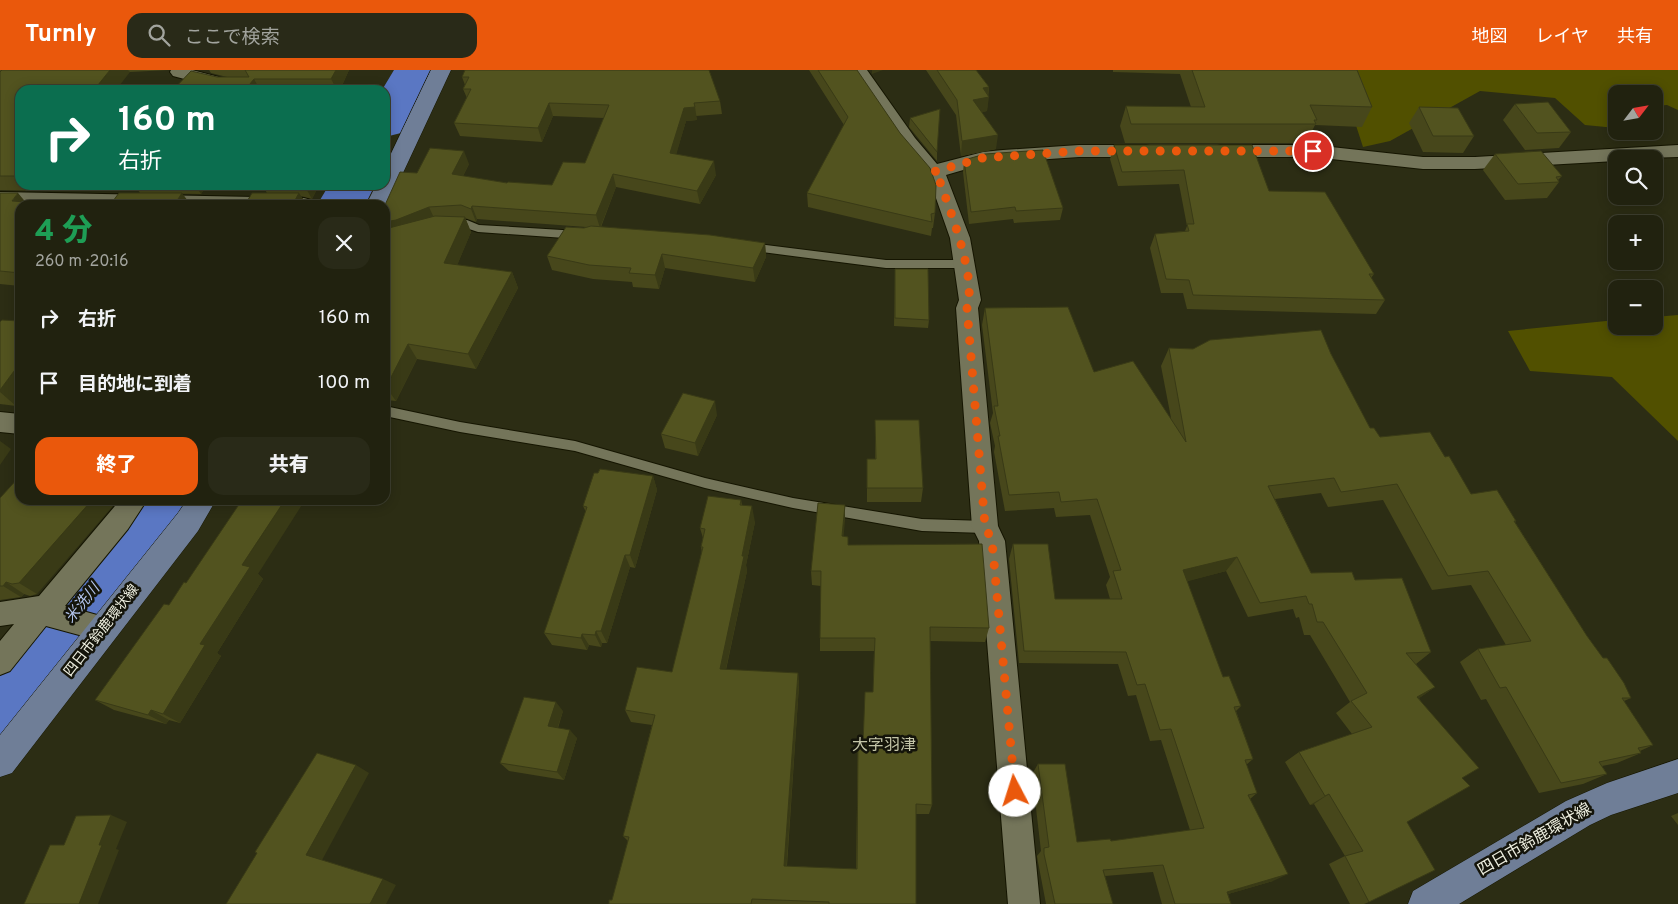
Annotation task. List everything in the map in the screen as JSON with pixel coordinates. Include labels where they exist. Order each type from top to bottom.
[{"type":"main road","points":[[390,177],[440,70]]},
{"type":"main road","name":"四日市鈴鹿環状線","points":[[0,761],[96,626],[188,522],[199,505]]},
{"type":"main road","name":"四日市鈴鹿環状線","points":[[1426,904],[1578,813],[1607,800],[1678,776]]},
{"type":"street","points":[[181,70],[180,72],[228,85]]},
{"type":"street","points":[[858,70],[908,142],[939,179],[960,238],[970,300],[967,308],[985,526],[992,541],[1024,904]]},
{"type":"street","points":[[933,172],[982,158],[1003,156],[1079,151],[1167,151]]},
{"type":"street","points":[[1206,151],[1313,151],[1423,163],[1475,163],[1678,151]]},
{"type":"street","points":[[0,199],[69,200]]},
{"type":"street","points":[[0,422],[15,424]]},
{"type":"street","points":[[0,662],[56,598],[130,505]]},
{"type":"street","points":[[0,614],[34,607],[43,612],[96,626]]},
{"type":"lane","points":[[444,225],[467,224],[478,228],[588,236]]},
{"type":"lane","points":[[739,246],[902,265],[965,264]]},
{"type":"lane","points":[[390,412],[443,424],[575,446],[705,483],[793,503],[922,525],[985,526]]},
{"type":"shaded area","points":[[1338,70],[1678,70],[1678,110],[1663,105],[1663,85],[1608,85],[1608,127],[1585,125],[1555,98],[1480,91],[1390,141],[1363,147]]},
{"type":"shaded area","points":[[1678,315],[1678,441],[1612,377],[1530,371],[1508,331],[1608,321],[1608,335],[1663,335],[1663,316]]},
{"type":"building","points":[[2,70],[110,70],[98,85],[15,85],[15,176],[0,176],[0,72]]},
{"type":"building","points":[[245,70],[336,70],[331,79],[254,79],[249,85],[178,85],[191,71],[217,77],[249,77]]},
{"type":"building","points":[[465,70],[709,70],[720,101],[694,103],[695,107],[684,108],[670,153],[714,161],[697,191],[613,174],[596,215],[472,206],[471,209],[461,205],[429,207],[390,221],[390,200],[387,200],[400,172],[417,173],[430,148],[464,151],[452,174],[507,183],[552,185],[563,162],[585,163],[609,105],[549,103],[538,128],[454,123],[471,89],[463,89],[469,77],[462,77]]},
{"type":"building","points":[[818,70],[857,70],[900,133],[930,168],[936,185],[935,213],[931,214],[932,222],[807,193],[848,117]]},
{"type":"building","points":[[937,70],[976,70],[989,87],[983,88],[989,97],[973,100],[998,135],[962,141],[957,100]]},
{"type":"building","points":[[1192,70],[1357,70],[1372,107],[1310,105],[1317,120],[1314,120],[1316,124],[1131,124],[1126,106],[1205,107]]},
{"type":"building","points":[[1548,102],[1571,132],[1537,133],[1515,104]]},
{"type":"building","points":[[1419,107],[1458,108],[1474,136],[1433,136]]},
{"type":"building","points":[[940,109],[937,152],[910,118]]},
{"type":"building","points":[[1114,145],[1252,145],[1269,191],[1325,192],[1374,274],[1369,274],[1385,300],[1193,295],[1189,280],[1166,279],[1155,234],[1189,231],[1187,224],[1194,224],[1184,170],[1122,172]]},
{"type":"building","points":[[1043,150],[1063,208],[1016,211],[1015,207],[971,212],[964,160],[985,154]]},
{"type":"building","points":[[1541,151],[1562,176],[1556,177],[1559,182],[1518,184],[1495,154]]},
{"type":"building","points":[[0,193],[18,193],[12,201],[15,201],[15,272],[0,271]]},
{"type":"building","points":[[119,193],[182,193],[177,200],[114,200]]},
{"type":"building","points":[[252,193],[299,193],[295,200],[248,200]]},
{"type":"building","points":[[435,216],[465,217],[444,263],[512,272],[468,354],[408,344],[390,379],[390,228]]},
{"type":"building","points":[[591,226],[710,235],[765,243],[753,268],[662,254],[655,275],[629,273],[631,268],[589,265],[547,256],[566,227],[584,228]]},
{"type":"building","points":[[895,269],[928,269],[929,320],[895,318]]},
{"type":"building","points":[[1068,307],[1094,372],[1133,361],[1186,442],[1169,348],[1193,349],[1210,340],[1321,330],[1331,354],[1370,428],[1374,428],[1380,437],[1430,432],[1445,457],[1449,456],[1471,494],[1497,490],[1516,521],[1514,521],[1587,636],[1603,658],[1607,658],[1624,683],[1631,698],[1622,698],[1653,745],[1638,748],[1641,753],[1599,762],[1607,774],[1561,783],[1506,687],[1500,688],[1478,649],[1531,641],[1488,571],[1448,576],[1397,484],[1341,492],[1334,478],[1268,486],[1311,573],[1352,572],[1355,580],[1402,578],[1431,652],[1406,653],[1435,687],[1417,697],[1479,768],[1462,778],[1470,786],[1407,822],[1435,870],[1369,902],[1345,856],[1363,851],[1329,794],[1325,796],[1299,752],[1372,727],[1351,701],[1367,693],[1323,622],[1317,622],[1312,604],[1309,604],[1306,596],[1260,603],[1237,557],[1183,570],[1223,677],[1229,676],[1241,706],[1234,707],[1253,759],[1245,760],[1257,793],[1248,795],[1288,874],[1227,892],[1231,904],[1175,904],[1163,865],[1103,870],[1113,904],[1055,904],[1044,854],[1044,848],[1049,847],[1038,764],[1065,764],[1077,842],[1110,839],[1111,841],[1204,828],[1171,729],[1160,730],[1145,684],[1137,685],[1126,652],[1024,651],[1013,544],[1048,544],[1055,599],[1122,599],[1113,571],[1121,570],[1097,499],[1061,502],[1059,492],[1009,495],[998,436],[1000,436],[994,406],[998,406],[985,308]]},
{"type":"building","points":[[2,320],[15,321],[15,370],[0,390],[0,322]]},
{"type":"building","points":[[683,393],[715,401],[695,443],[661,434]]},
{"type":"building","points":[[875,420],[919,420],[923,488],[867,488],[867,459],[876,459]]},
{"type":"building","points":[[600,469],[653,476],[630,555],[625,555],[601,631],[596,631],[595,635],[582,634],[581,638],[544,633],[587,507],[583,506],[594,473],[598,473]]},
{"type":"building","points":[[15,482],[15,505],[88,505],[19,583],[12,584],[6,582],[3,586],[0,586],[0,498]]},
{"type":"building","points":[[708,496],[741,500],[740,505],[752,506],[742,556],[744,556],[720,669],[798,673],[784,866],[857,869],[858,744],[863,744],[865,692],[873,692],[875,638],[820,638],[821,571],[811,571],[818,503],[845,505],[842,536],[848,537],[848,545],[982,544],[989,628],[930,627],[932,805],[916,804],[916,904],[829,904],[829,902],[752,899],[751,904],[609,904],[609,900],[612,900],[629,837],[623,836],[655,715],[625,710],[637,667],[672,672],[703,547],[701,547],[705,529],[700,528]]},
{"type":"building","points":[[239,505],[282,505],[242,565],[250,567],[200,644],[205,645],[163,714],[151,710],[148,715],[95,700],[164,604],[169,605],[184,582],[186,583]]},
{"type":"building","points":[[524,697],[556,702],[548,726],[570,730],[557,772],[500,763]]},
{"type":"building","points":[[317,753],[356,765],[306,855],[383,879],[370,904],[226,904],[257,853],[255,852]]},
{"type":"building","points":[[111,815],[99,845],[102,845],[79,904],[24,904],[50,845],[64,845],[76,816]]},
{"type":"waterway","name":"米洗川","points":[[390,114],[415,70]]},
{"type":"waterway","name":"米洗川","points":[[344,200],[349,190]]},
{"type":"waterway","name":"米洗川","points":[[0,705],[134,541],[158,505]]},
{"type":"district","name":"大字羽津","points":[[884,746]]},
{"type":"route","points":[[1015,791],[992,541],[985,526],[967,308],[970,300],[960,238],[939,179],[933,172],[982,158],[1079,151],[1313,151]]}]
